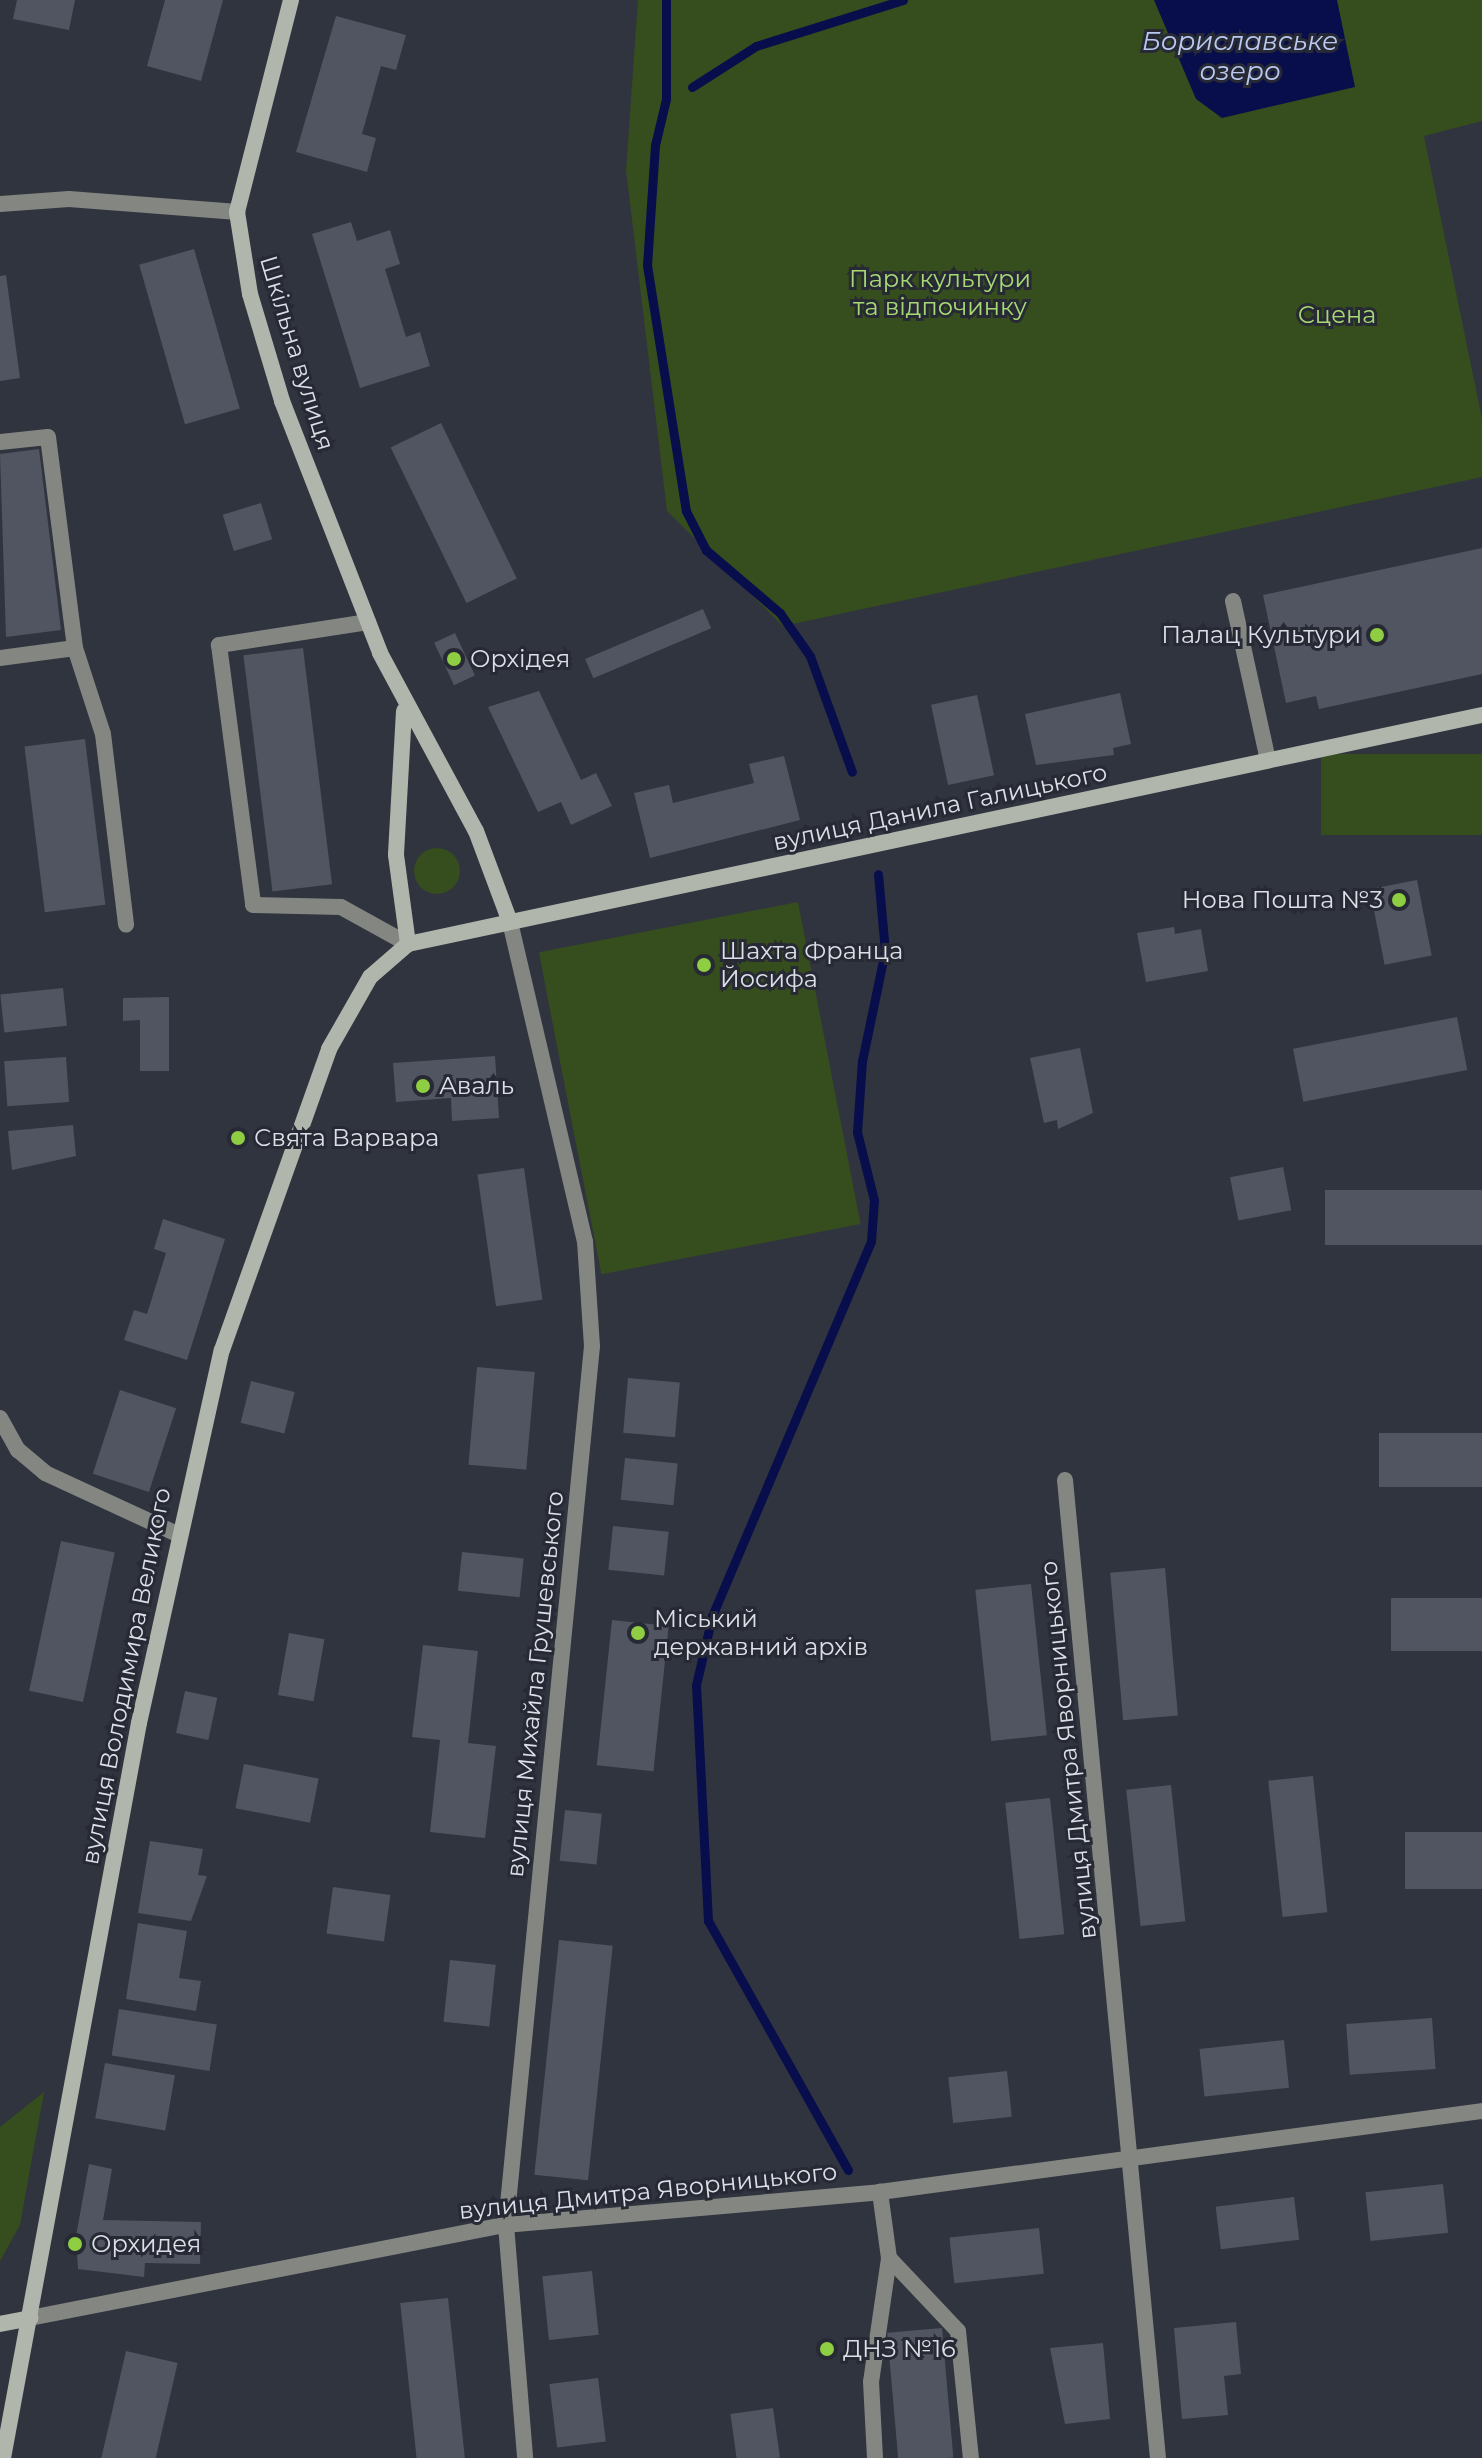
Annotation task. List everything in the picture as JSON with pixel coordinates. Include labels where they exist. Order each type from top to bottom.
[{"type":"main road","name":"Шкільна вулиця","points":[[291,0],[237,212],[250,294],[282,401],[404,709],[476,831],[510,922]]},
{"type":"main road","name":"Шкільна вулиця","points":[[404,709],[396,855],[408,944]]},
{"type":"main road","name":"вулиця Данила Галицького","points":[[408,944],[1482,715]]},
{"type":"main road","name":"вулиця Володимира Великого","points":[[3,2458],[177,1534],[222,1350],[329,1049],[370,977],[408,944]]},
{"type":"main road","points":[[0,2324],[30,2318]]},
{"type":"street","points":[[0,204],[69,199],[237,212]]},
{"type":"street","points":[[0,442],[48,437],[75,648],[103,734],[126,925]]},
{"type":"street","points":[[1233,601],[1268,760]]},
{"type":"street","points":[[368,622],[219,645],[253,905],[341,907],[408,944]]},
{"type":"street","points":[[0,658],[75,648]]},
{"type":"street","name":"вулиця Михайла Грушевського","points":[[510,922],[585,1241],[592,1346],[506,2225],[525,2458]]},
{"type":"street","points":[[0,1418],[18,1450],[45,1473],[177,1534]]},
{"type":"street","name":"вулиця Дмитра Яворницького","points":[[1065,1480],[1132,2159],[1158,2458]]},
{"type":"street","name":"вулиця Дмитра Яворницького","points":[[30,2318],[506,2225],[880,2192],[1482,2111]]},
{"type":"street","points":[[875,2458],[871,2382],[889,2258],[880,2192]]},
{"type":"street","points":[[889,2258],[958,2331],[971,2458]]},
{"type":"green space","name":"Парк культури та відпочинку","points":[[638,0],[1482,0],[1482,121],[1424,136],[1482,419],[1482,477],[783,626],[667,511],[626,170]]},
{"type":"green space","points":[[1321,754],[1482,754],[1482,835],[1321,835]]},
{"type":"green space","points":[[437,848],[454,854],[460,871],[454,888],[437,894],[420,888],[414,871],[420,854]]},
{"type":"green space","points":[[798,902],[861,1224],[601,1274],[539,952]]},
{"type":"green space","points":[[44,2092],[20,2225],[0,2261],[0,2127]]},
{"type":"water","name":"Бориславське озеро","points":[[1154,0],[1337,0],[1355,87],[1222,118],[1196,99]]},
{"type":"building","points":[[17,0],[75,0],[69,30],[13,19]]},
{"type":"building","points":[[165,0],[223,0],[201,81],[147,66]]},
{"type":"building","points":[[336,16],[406,35],[396,70],[381,66],[362,134],[376,138],[367,172],[296,152]]},
{"type":"building","points":[[351,222],[357,241],[390,230],[400,264],[385,269],[406,337],[420,332],[430,366],[360,388],[312,234]]},
{"type":"building","points":[[194,249],[240,409],[185,424],[139,265]]},
{"type":"building","points":[[6,275],[20,378],[0,381],[0,276]]},
{"type":"building","points":[[441,423],[517,578],[467,603],[391,448]]},
{"type":"building","points":[[39,449],[61,630],[6,637],[0,454]]},
{"type":"building","points":[[261,503],[272,539],[234,551],[223,515]]},
{"type":"building","name":"Палац Культури","points":[[1482,548],[1482,674],[1319,709],[1316,696],[1286,703],[1263,595]]},
{"type":"building","points":[[703,609],[711,628],[593,678],[585,659]]},
{"type":"building","name":"Орхідея","points":[[455,633],[475,676],[454,685],[434,643]]},
{"type":"building","points":[[303,648],[332,884],[272,892],[243,655]]},
{"type":"building","points":[[539,691],[581,780],[596,773],[612,806],[571,825],[561,802],[538,812],[488,707]]},
{"type":"building","points":[[1120,693],[1131,744],[1113,748],[1114,755],[1036,765],[1025,714]]},
{"type":"building","points":[[977,695],[994,775],[948,785],[931,705]]},
{"type":"building","points":[[85,739],[105,905],[45,912],[24,746]]},
{"type":"building","points":[[784,756],[800,820],[650,858],[634,793],[669,785],[673,803],[754,783],[749,764]]},
{"type":"building","points":[[1417,880],[1432,956],[1385,965],[1370,889]]},
{"type":"building","points":[[1174,927],[1175,934],[1201,929],[1208,971],[1146,982],[1137,933]]},
{"type":"building","points":[[63,988],[67,1026],[4,1032],[0,995]]},
{"type":"building","points":[[169,997],[169,1071],[140,1071],[140,1020],[123,1021],[123,998]]},
{"type":"building","points":[[1457,1017],[1467,1070],[1303,1102],[1293,1049]]},
{"type":"building","points":[[1080,1048],[1093,1113],[1058,1129],[1057,1120],[1044,1123],[1030,1058]]},
{"type":"building","points":[[495,1056],[499,1118],[452,1121],[451,1098],[396,1102],[393,1063]]},
{"type":"building","points":[[66,1057],[69,1102],[7,1106],[4,1061]]},
{"type":"building","points":[[73,1125],[76,1156],[12,1170],[8,1131]]},
{"type":"building","points":[[1283,1167],[1291,1210],[1238,1220],[1230,1177]]},
{"type":"building","points":[[524,1168],[543,1300],[496,1306],[477,1175]]},
{"type":"building","points":[[1325,1190],[1482,1190],[1482,1245],[1325,1245]]},
{"type":"building","points":[[163,1219],[225,1239],[187,1360],[124,1340],[134,1310],[147,1314],[166,1253],[154,1249]]},
{"type":"building","points":[[477,1367],[535,1372],[526,1470],[468,1465]]},
{"type":"building","points":[[628,1378],[680,1383],[675,1437],[623,1433]]},
{"type":"building","points":[[251,1381],[295,1392],[284,1434],[241,1423]]},
{"type":"building","points":[[120,1390],[176,1408],[149,1492],[93,1474]]},
{"type":"building","points":[[1379,1433],[1482,1433],[1482,1487],[1379,1487]]},
{"type":"building","points":[[625,1458],[678,1464],[673,1505],[621,1500]]},
{"type":"building","points":[[613,1526],[669,1532],[664,1576],[608,1570]]},
{"type":"building","points":[[61,1541],[115,1552],[83,1702],[29,1691]]},
{"type":"building","points":[[462,1552],[524,1558],[520,1597],[458,1591]]},
{"type":"building","points":[[1165,1568],[1178,1715],[1123,1720],[1110,1573]]},
{"type":"building","points":[[1031,1584],[1047,1735],[991,1741],[975,1590]]},
{"type":"building","points":[[1391,1598],[1482,1598],[1482,1651],[1391,1651]]},
{"type":"building","points":[[612,1620],[669,1626],[653,1771],[597,1765]]},
{"type":"building","points":[[289,1633],[324,1639],[314,1701],[278,1695]]},
{"type":"building","points":[[423,1645],[478,1651],[468,1743],[496,1746],[485,1838],[430,1832],[440,1740],[412,1737]]},
{"type":"building","points":[[185,1691],[217,1698],[208,1740],[176,1733]]},
{"type":"building","points":[[244,1764],[319,1779],[310,1823],[235,1808]]},
{"type":"building","points":[[1313,1776],[1327,1912],[1283,1917],[1268,1781]]},
{"type":"building","points":[[1171,1785],[1185,1921],[1141,1926],[1126,1790]]},
{"type":"building","points":[[1050,1798],[1064,1934],[1020,1939],[1005,1803]]},
{"type":"building","points":[[565,1810],[602,1814],[596,1865],[560,1861]]},
{"type":"building","points":[[1405,1832],[1482,1832],[1482,1889],[1405,1889]]},
{"type":"building","points":[[150,1841],[203,1849],[198,1875],[207,1876],[191,1921],[138,1913]]},
{"type":"building","points":[[333,1887],[390,1895],[384,1942],[326,1934]]},
{"type":"building","points":[[138,1923],[187,1931],[179,1978],[201,1981],[196,2011],[126,1999]]},
{"type":"building","points":[[559,1940],[613,1946],[588,2180],[534,2175]]},
{"type":"building","points":[[450,1960],[496,1965],[489,2026],[444,2022]]},
{"type":"building","points":[[119,2009],[217,2024],[209,2071],[112,2055]]},
{"type":"building","points":[[1432,2018],[1436,2069],[1350,2075],[1346,2024]]},
{"type":"building","points":[[1284,2040],[1289,2088],[1204,2097],[1199,2049]]},
{"type":"building","points":[[105,2063],[175,2075],[165,2130],[95,2118]]},
{"type":"building","points":[[1007,2071],[1012,2117],[953,2123],[948,2077]]},
{"type":"building","points":[[89,2164],[112,2169],[103,2220],[201,2222],[200,2264],[145,2263],[144,2277],[78,2269],[76,2236]]},
{"type":"building","points":[[1443,2184],[1448,2233],[1371,2241],[1365,2192]]},
{"type":"building","points":[[1294,2197],[1299,2240],[1221,2249],[1216,2207]]},
{"type":"building","points":[[1039,2228],[1044,2274],[954,2283],[949,2237]]},
{"type":"building","points":[[592,2271],[599,2335],[549,2340],[542,2276]]},
{"type":"building","points":[[448,2298],[465,2458],[417,2458],[400,2303]]},
{"type":"building","points":[[1236,2322],[1241,2374],[1224,2376],[1228,2415],[1182,2419],[1174,2328]]},
{"type":"building","points":[[942,2328],[953,2458],[898,2458],[887,2333]]},
{"type":"building","points":[[1103,2343],[1110,2419],[1065,2424],[1050,2348]]},
{"type":"building","points":[[126,2351],[178,2363],[156,2458],[101,2458]]},
{"type":"building","points":[[598,2378],[606,2442],[557,2447],[549,2384]]},
{"type":"building","points":[[773,2408],[780,2458],[737,2458],[730,2414]]},
{"type":"waterway","points":[[666,0],[666,99],[655,145],[647,265],[686,511],[706,550],[780,613],[810,656],[852,772]]},
{"type":"waterway","points":[[692,87],[756,46],[903,0]]},
{"type":"waterway","points":[[848,2170],[708,1921],[696,1685],[712,1616],[871,1241],[874,1200],[857,1132],[862,1061],[885,951],[878,874]]},
{"type":"place","name":"Палац Культури","points":[[1377,635]]},
{"type":"place","name":"Орхідея","points":[[454,659]]},
{"type":"place","name":"Нова Пошта №3","points":[[1399,900]]},
{"type":"place","name":"Шахта Франца Йосифа","points":[[704,965]]},
{"type":"place","name":"Аваль","points":[[423,1086]]},
{"type":"place","name":"Свята Варвара","points":[[238,1138]]},
{"type":"place","name":"Міський державний архів","points":[[638,1633]]},
{"type":"place","name":"Орхидея","points":[[75,2244]]},
{"type":"place","name":"ДНЗ №16","points":[[827,2349]]},
{"type":"park label","name":"Сцена","points":[[1337,315]]}]
